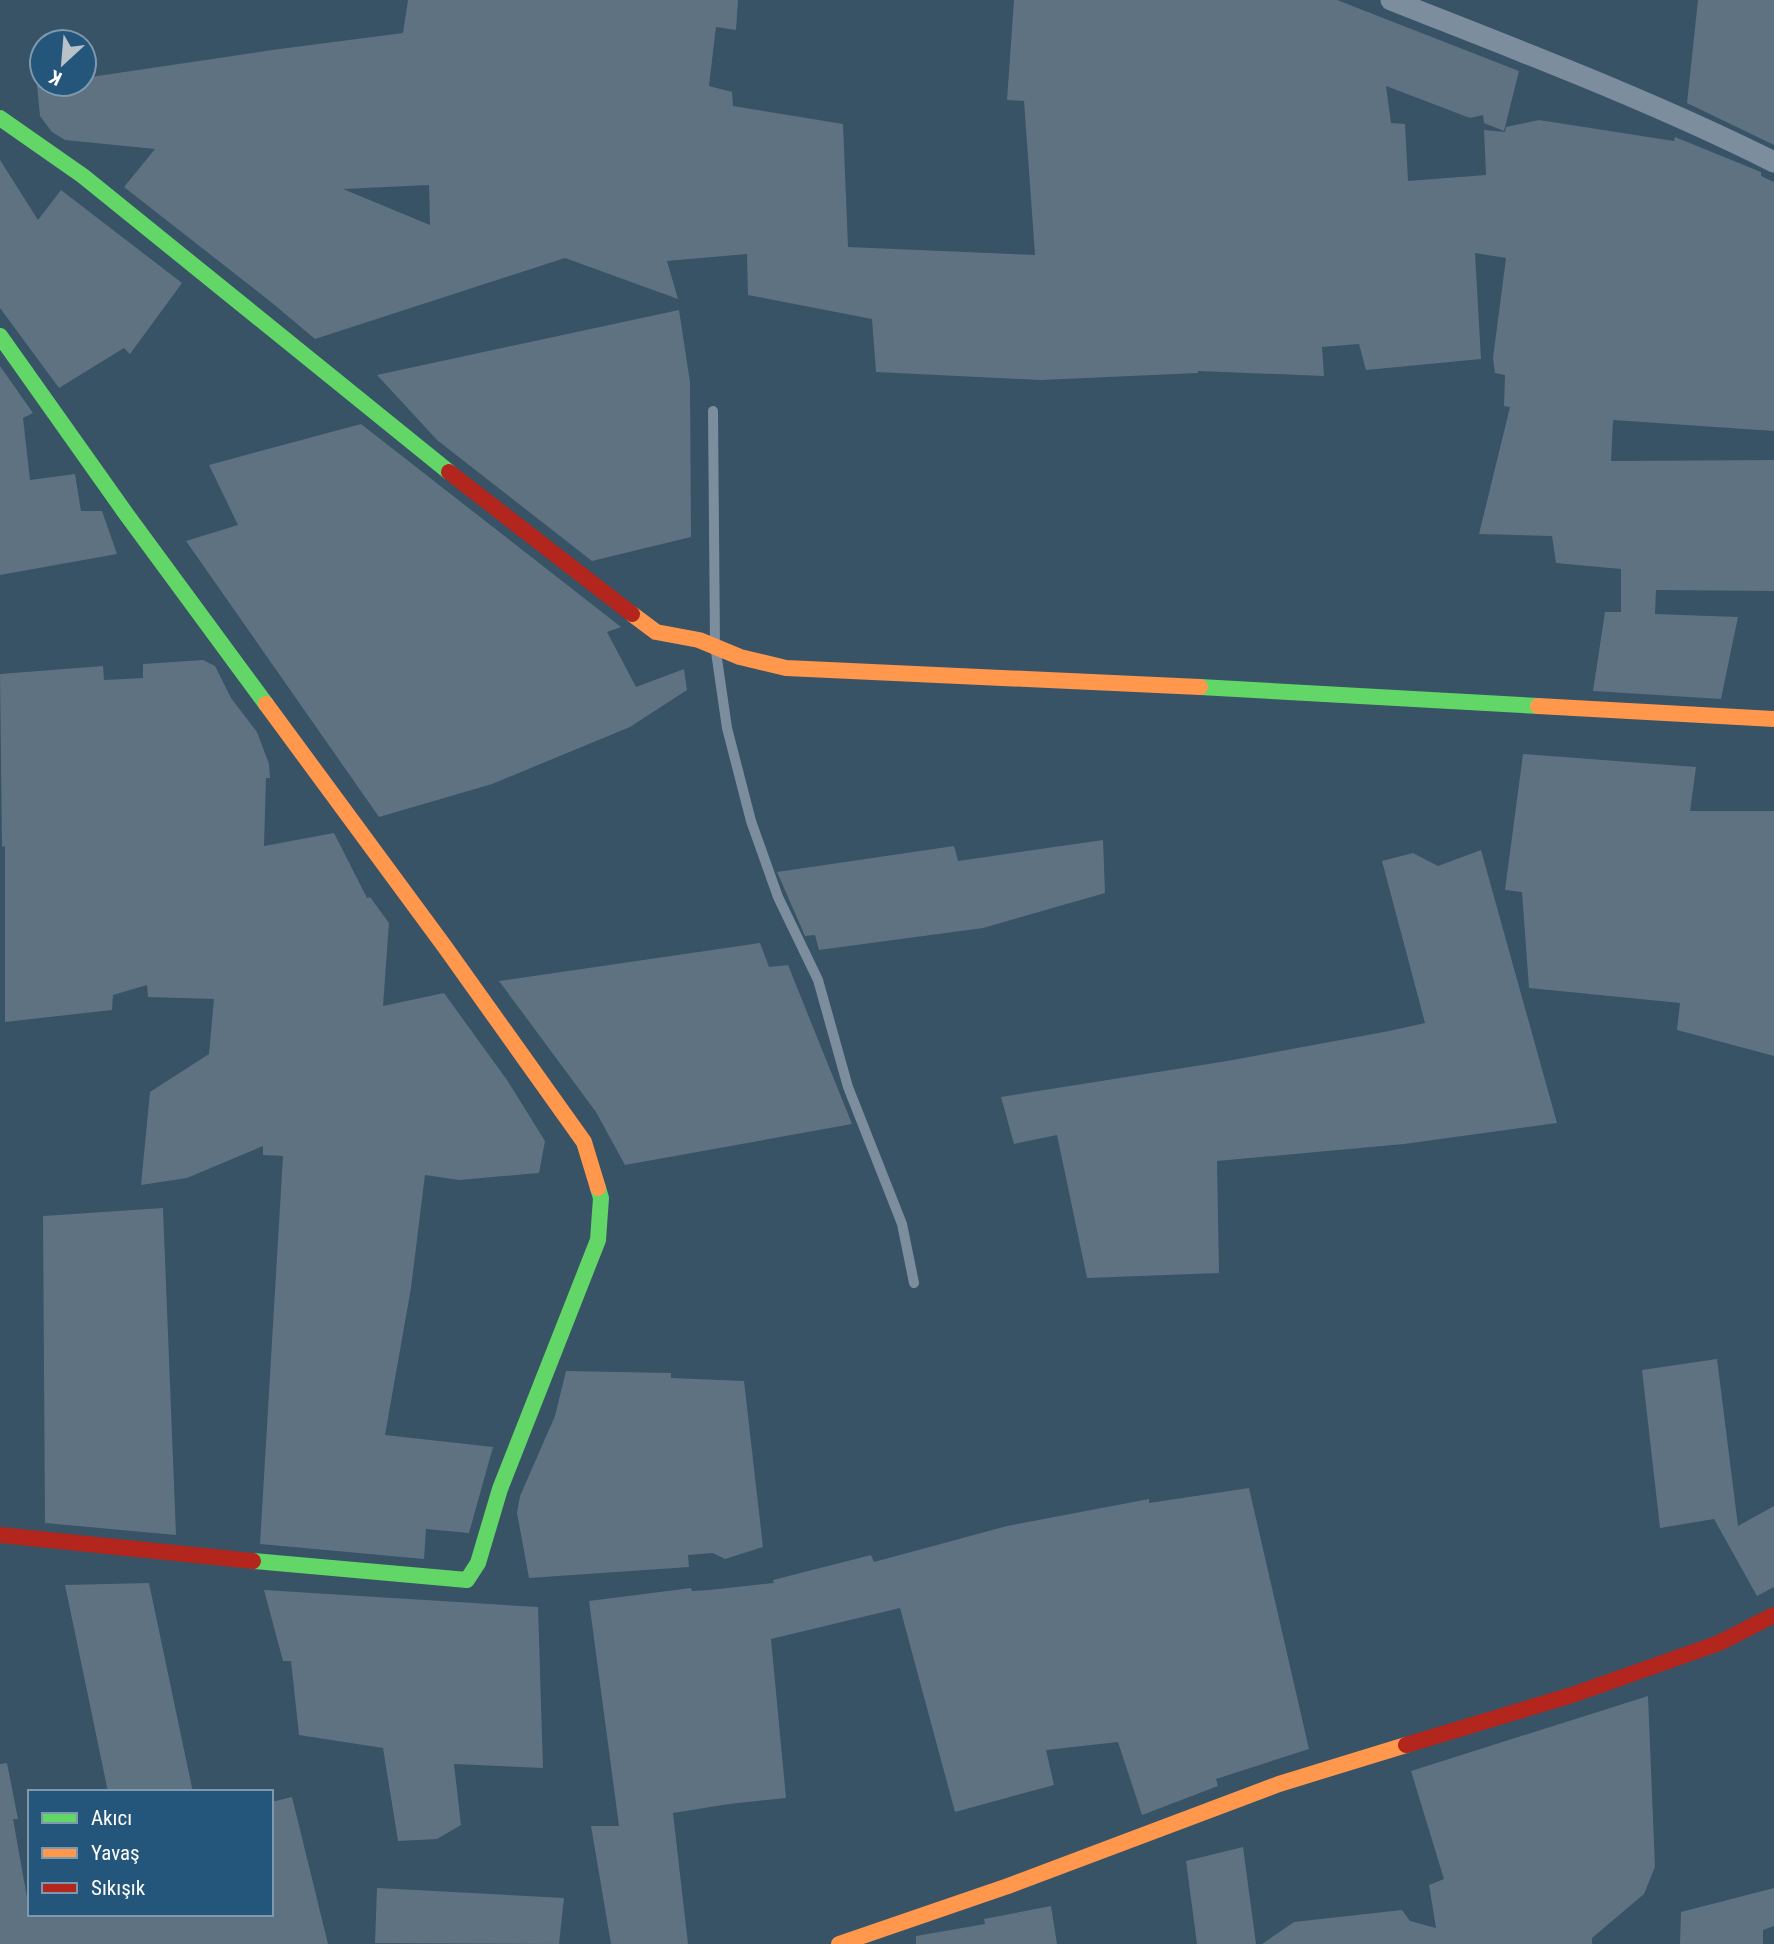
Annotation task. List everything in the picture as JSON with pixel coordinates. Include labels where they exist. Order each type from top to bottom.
[{"type":"street","points":[[1391,0],[1706,128],[1774,162]]},
{"type":"street","points":[[0,120],[83,176],[429,457],[656,632],[715,645],[740,657],[786,668],[1032,677],[1774,719]]},
{"type":"street","points":[[0,336],[124,511],[584,1142],[601,1198],[598,1240],[500,1489],[478,1563],[467,1580],[111,1548],[0,1535]]},
{"type":"street","points":[[839,1944],[1008,1886],[1279,1784],[1572,1695],[1695,1652],[1720,1643],[1774,1615]]},
{"type":"lane","points":[[713,411],[715,645],[727,728],[751,821],[778,897],[818,980],[848,1087],[902,1224],[914,1283]]},
{"type":"building","points":[[408,0],[738,0],[736,30],[716,27],[709,86],[732,92],[733,106],[843,124],[848,247],[1035,255],[1024,101],[1007,100],[1014,0],[1337,0],[1519,71],[1504,131],[1484,123],[1483,115],[1470,118],[1386,86],[1391,123],[1405,124],[1408,181],[1486,175],[1484,130],[1505,132],[1506,127],[1539,120],[1674,141],[1675,137],[1761,172],[1761,176],[1774,182],[1774,431],[1613,420],[1611,461],[1774,460],[1774,591],[1656,590],[1655,614],[1738,617],[1721,699],[1593,691],[1605,612],[1621,612],[1621,569],[1556,563],[1552,536],[1479,534],[1510,407],[1504,406],[1505,375],[1495,373],[1493,358],[1506,258],[1475,253],[1481,359],[1366,370],[1359,344],[1322,347],[1324,376],[1198,371],[1041,380],[876,372],[872,319],[748,295],[747,254],[667,261],[678,299],[565,258],[315,339],[124,187],[155,149],[65,140],[52,132],[40,116],[38,98],[98,98],[98,76],[403,33]],"holes":[[[429,185],[430,225],[343,189]]]},
{"type":"building","points":[[1698,0],[1774,0],[1774,145],[1687,103]]},
{"type":"building","points":[[0,160],[38,220],[61,190],[182,283],[130,354],[124,348],[59,388],[0,308]]},
{"type":"building","points":[[679,310],[690,382],[691,537],[592,561],[437,440],[377,375]]},
{"type":"building","points":[[0,366],[33,413],[23,418],[30,480],[75,474],[81,511],[102,511],[117,554],[0,575]]},
{"type":"building","points":[[361,424],[621,627],[607,632],[636,687],[684,669],[687,690],[630,727],[492,784],[379,817],[186,541],[238,525],[209,465]]},
{"type":"building","points":[[203,660],[215,666],[231,698],[257,732],[269,764],[270,778],[266,778],[264,846],[334,833],[367,898],[370,897],[389,923],[383,1006],[444,993],[507,1080],[545,1141],[539,1173],[459,1180],[425,1175],[411,1288],[385,1435],[493,1447],[469,1533],[426,1529],[424,1559],[260,1544],[283,1156],[263,1155],[263,1146],[187,1178],[141,1185],[150,1092],[209,1054],[214,999],[148,997],[147,985],[113,995],[112,1010],[5,1022],[5,846],[2,847],[0,674],[103,666],[104,680],[143,678],[143,664]]},
{"type":"building","points":[[1523,754],[1696,767],[1690,811],[1774,811],[1774,1056],[1677,1030],[1680,1003],[1529,988],[1522,892],[1505,890]]},
{"type":"building","points":[[1103,840],[1105,893],[983,928],[819,950],[815,935],[805,936],[777,872],[954,846],[958,861]]},
{"type":"building","points":[[1481,850],[1557,1123],[1404,1144],[1217,1161],[1219,1273],[1087,1278],[1057,1135],[1014,1144],[1001,1097],[1227,1061],[1425,1023],[1382,861],[1413,853],[1438,866]]},
{"type":"building","points":[[760,943],[769,967],[788,965],[852,1124],[625,1165],[596,1112],[499,981]]},
{"type":"building","points":[[163,1208],[176,1535],[45,1523],[43,1216]]},
{"type":"building","points":[[1717,1359],[1738,1526],[1774,1506],[1774,1587],[1757,1596],[1714,1519],[1660,1528],[1642,1370]]},
{"type":"building","points":[[566,1371],[671,1373],[671,1378],[744,1381],[763,1547],[725,1559],[713,1553],[688,1555],[689,1567],[529,1578],[517,1513],[520,1496],[555,1416]]},
{"type":"building","points":[[1249,1488],[1309,1749],[1216,1779],[1218,1786],[1142,1815],[1118,1742],[1046,1750],[1054,1785],[955,1812],[900,1608],[771,1639],[786,1798],[673,1813],[688,1944],[611,1944],[591,1826],[619,1826],[589,1601],[691,1588],[692,1591],[709,1590],[774,1583],[773,1580],[871,1555],[874,1562],[1007,1526],[1149,1499],[1149,1503]]},
{"type":"building","points":[[149,1583],[193,1790],[108,1790],[65,1585]]},
{"type":"building","points":[[264,1590],[538,1607],[543,1768],[454,1764],[461,1825],[437,1839],[398,1841],[383,1748],[299,1735],[291,1661],[283,1661]]},
{"type":"building","points":[[1648,1696],[1655,1867],[1644,1894],[1592,1938],[1592,1944],[1262,1944],[1294,1922],[1402,1910],[1410,1921],[1436,1928],[1429,1885],[1444,1879],[1411,1771]]},
{"type":"building","points":[[7,1763],[18,1819],[13,1819],[28,1916],[273,1916],[273,1802],[292,1797],[328,1944],[0,1944],[0,1764]]},
{"type":"building","points":[[1243,1847],[1256,1944],[1197,1944],[1186,1861]]},
{"type":"building","points":[[377,1888],[564,1898],[559,1944],[375,1943]]},
{"type":"building","points":[[1774,1888],[1774,1926],[1763,1930],[1763,1944],[1680,1944],[1681,1912]]},
{"type":"building","points":[[1051,1906],[1057,1944],[916,1944],[916,1936],[985,1924],[984,1919]]},
{"type":"traffic: fast","points":[[0,118],[83,176],[449,472]]},
{"type":"traffic: fast","points":[[0,336],[266,704]]},
{"type":"traffic: fast","points":[[1200,687],[1538,706]]},
{"type":"traffic: fast","points":[[253,1561],[467,1580],[478,1563],[500,1489],[598,1240],[601,1198],[598,1188]]},
{"type":"traffic: slow","points":[[632,614],[656,632],[699,640],[740,657],[786,668],[1200,687]]},
{"type":"traffic: slow","points":[[266,704],[584,1142],[598,1188]]},
{"type":"traffic: slow","points":[[1538,706],[1774,719]]},
{"type":"traffic: slow","points":[[839,1944],[1008,1886],[1279,1784],[1406,1745]]},
{"type":"traffic: jam","points":[[449,472],[632,614]]},
{"type":"traffic: jam","points":[[0,1535],[253,1561]]},
{"type":"traffic: jam","points":[[1406,1745],[1572,1695],[1719,1643],[1774,1615]]}]
